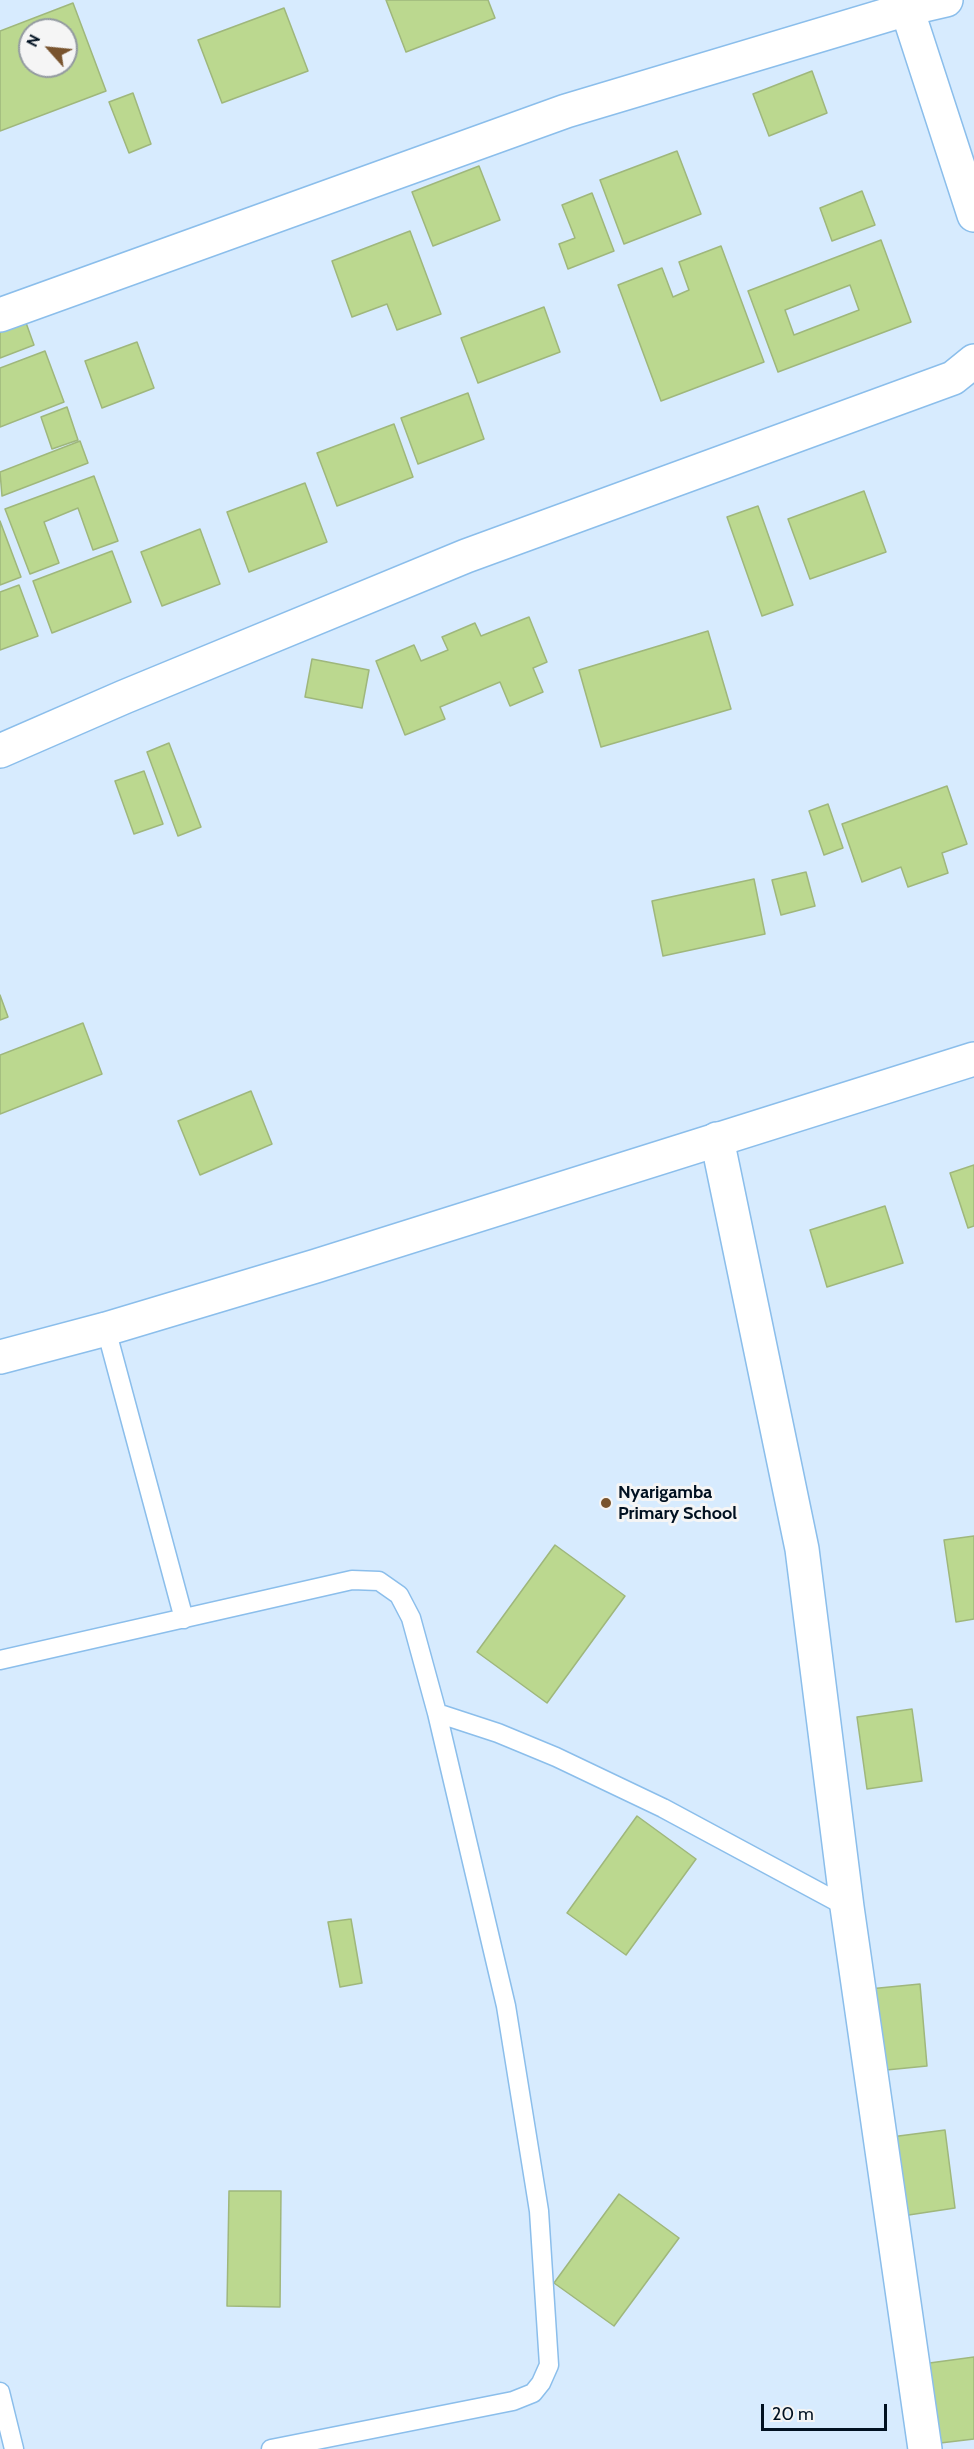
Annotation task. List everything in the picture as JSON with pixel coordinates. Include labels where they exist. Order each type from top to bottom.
[{"type":"street","points":[[0,315],[566,111],[907,9],[946,0]]},
{"type":"street","points":[[907,9],[974,214]]},
{"type":"street","points":[[0,751],[124,697],[466,556],[953,378],[974,361]]},
{"type":"street","points":[[0,1358],[316,1266],[974,1059]]},
{"type":"street","points":[[717,1139],[802,1549],[847,1906],[925,2449]]},
{"type":"lane","points":[[106,1329],[184,1619]]},
{"type":"lane","points":[[0,1660],[352,1580],[379,1581],[399,1595],[411,1618],[437,1713],[506,2006],[539,2211],[549,2365],[541,2383],[533,2393],[513,2401],[271,2449]]},
{"type":"lane","points":[[437,1713],[498,1733],[537,1749],[663,1808],[847,1906]]},
{"type":"lane","points":[[0,2392],[14,2449]]},
{"type":"building","points":[[386,0],[488,0],[495,18],[406,52]]},
{"type":"building","points":[[73,3],[106,91],[0,131],[0,31],[18,24],[18,78],[78,78],[78,18],[34,18]]},
{"type":"building","points":[[284,8],[308,71],[222,103],[198,40]]},
{"type":"building","points":[[812,71],[827,113],[769,136],[753,94]]},
{"type":"building","points":[[133,93],[151,144],[129,153],[109,102]]},
{"type":"building","points":[[677,151],[701,214],[624,244],[600,180]]},
{"type":"building","points":[[479,166],[500,220],[433,246],[412,192]]},
{"type":"building","points":[[862,191],[875,225],[832,241],[820,208]]},
{"type":"building","points":[[592,193],[614,251],[568,269],[559,244],[575,238],[562,205]]},
{"type":"building","points":[[410,231],[441,314],[397,330],[387,304],[352,317],[332,261]]},
{"type":"building","points":[[881,240],[911,322],[778,372],[748,291]],"holes":[[[850,285],[859,310],[794,335],[785,310]]]},
{"type":"building","points":[[721,246],[764,362],[661,401],[618,285],[662,268],[673,297],[689,290],[679,262]]},
{"type":"building","points":[[544,307],[560,352],[478,383],[461,338]]},
{"type":"building","points":[[25,320],[34,345],[0,358],[0,330]]},
{"type":"building","points":[[137,342],[154,388],[102,408],[85,361]]},
{"type":"building","points":[[45,351],[64,402],[0,427],[0,368]]},
{"type":"building","points":[[468,393],[484,439],[418,464],[401,418]]},
{"type":"building","points":[[67,407],[78,440],[52,449],[41,417]]},
{"type":"building","points":[[394,424],[413,477],[337,506],[317,453]]},
{"type":"building","points":[[80,441],[88,463],[2,496],[0,472]]},
{"type":"building","points":[[94,476],[118,541],[93,550],[78,508],[44,522],[59,563],[30,574],[5,509]]},
{"type":"building","points":[[305,483],[327,542],[249,572],[227,512]]},
{"type":"building","points":[[864,491],[886,552],[810,579],[788,519]]},
{"type":"building","points":[[758,506],[793,605],[762,616],[727,517]]},
{"type":"building","points":[[0,521],[21,577],[0,585]]},
{"type":"building","points":[[200,529],[220,584],[162,606],[141,552]]},
{"type":"building","points":[[112,551],[131,602],[52,633],[33,581]]},
{"type":"building","points":[[19,585],[38,636],[0,650],[0,592]]},
{"type":"building","points":[[529,617],[547,662],[533,668],[543,692],[510,706],[500,682],[440,707],[445,719],[405,735],[376,661],[414,645],[421,661],[448,650],[442,637],[475,623],[481,636]]},
{"type":"building","points":[[708,631],[731,709],[601,747],[579,670]]},
{"type":"building","points":[[312,659],[369,670],[362,708],[305,697]]},
{"type":"building","points":[[169,743],[201,827],[178,836],[147,752]]},
{"type":"building","points":[[144,771],[163,824],[134,834],[115,781]]},
{"type":"building","points":[[947,786],[967,844],[942,853],[948,873],[908,887],[901,867],[862,882],[842,824]]},
{"type":"building","points":[[828,804],[843,848],[824,855],[809,811]]},
{"type":"building","points":[[806,872],[815,906],[781,915],[772,880]]},
{"type":"building","points":[[754,879],[765,934],[663,956],[652,901]]},
{"type":"building","points":[[0,995],[8,1017],[0,1020]]},
{"type":"building","points":[[83,1023],[102,1074],[0,1114],[0,1055]]},
{"type":"building","points":[[251,1091],[272,1144],[200,1175],[178,1121]]},
{"type":"building","points":[[974,1165],[974,1226],[968,1228],[950,1173]]},
{"type":"building","points":[[885,1206],[903,1263],[827,1287],[810,1230]]},
{"type":"building","points":[[974,1536],[974,1619],[956,1622],[944,1540]]},
{"type":"building","points":[[555,1545],[625,1596],[547,1703],[477,1652]]},
{"type":"building","points":[[912,1709],[922,1781],[867,1789],[857,1717]]},
{"type":"building","points":[[637,1816],[696,1859],[626,1955],[567,1913]]},
{"type":"building","points":[[351,1919],[362,1983],[340,1987],[328,1922]]},
{"type":"building","points":[[920,1984],[927,2066],[876,2071],[869,1989]]},
{"type":"building","points":[[945,2130],[955,2208],[902,2216],[891,2137]]},
{"type":"building","points":[[229,2191],[281,2191],[280,2307],[227,2306]]},
{"type":"building","points":[[619,2194],[679,2238],[614,2326],[554,2283]]},
{"type":"building","points":[[974,2357],[974,2439],[932,2444],[922,2364]]},
{"type":"place","name":"Nyarigamba Primary School","points":[[606,1503]]}]
